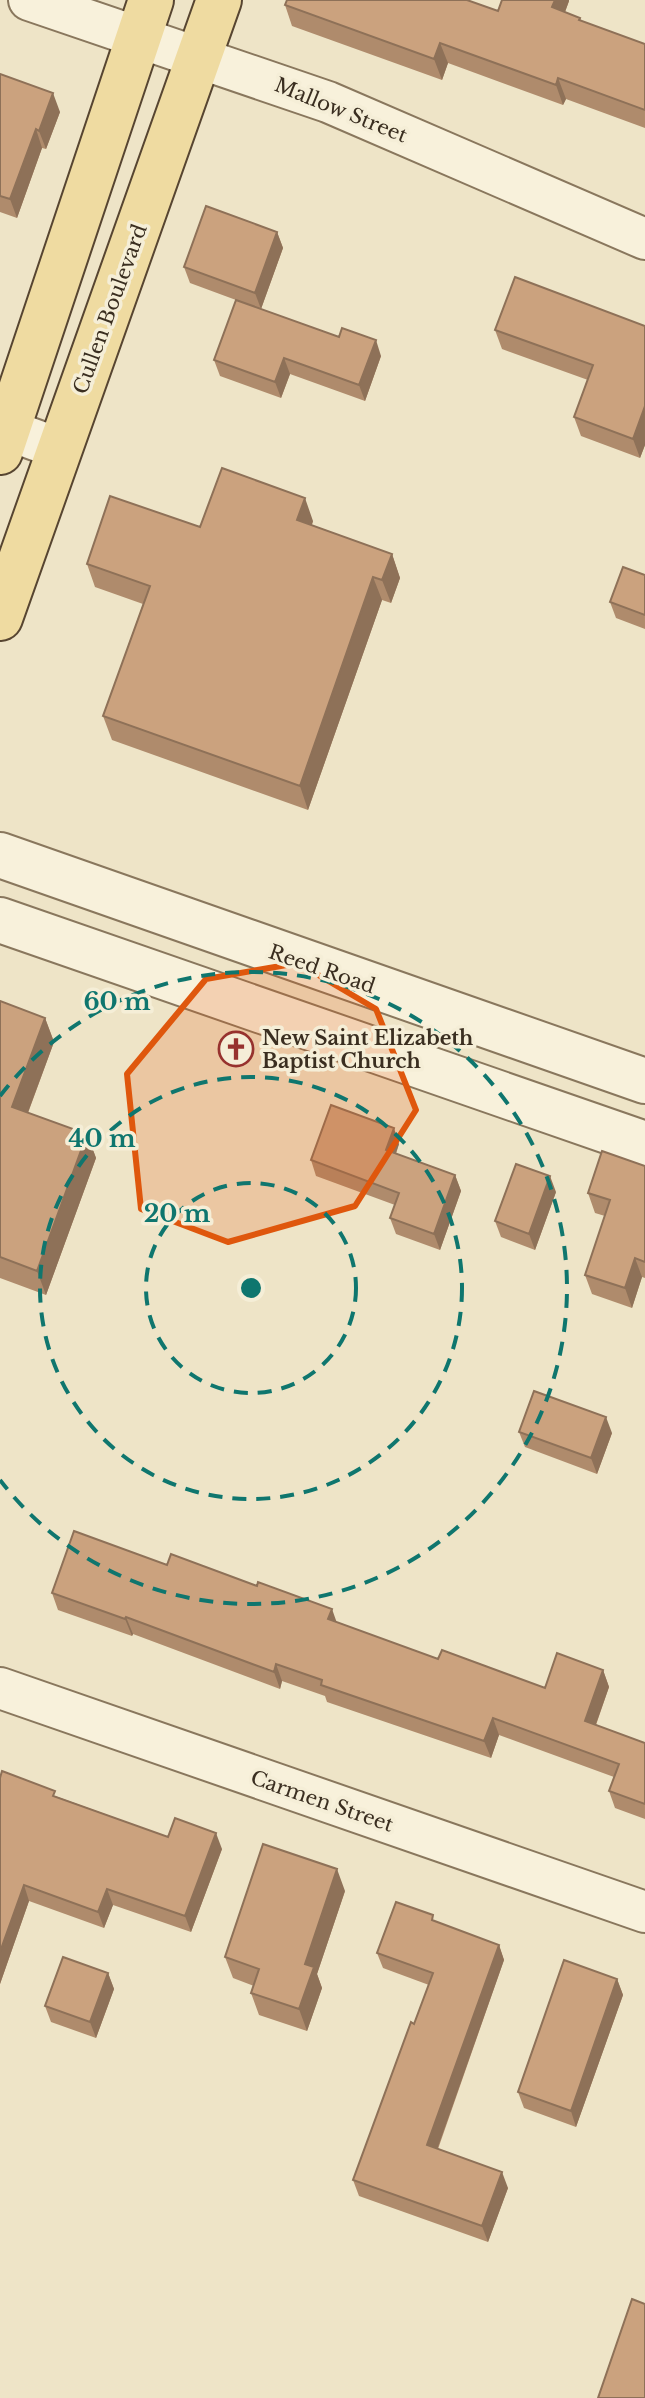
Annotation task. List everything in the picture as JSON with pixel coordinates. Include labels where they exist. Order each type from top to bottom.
[{"type":"main road","name":"Cullen Boulevard","points":[[0,618],[219,0]]},
{"type":"main road","points":[[3,436],[144,19]]},
{"type":"street","name":"Mallow Street","points":[[29,0],[144,19],[200,58],[328,102],[645,239]]},
{"type":"street","points":[[3,436],[60,449]]},
{"type":"street","name":"Reed Road","points":[[0,855],[645,1081]]},
{"type":"street","points":[[0,920],[645,1144]]},
{"type":"street","points":[[440,1073],[461,1018]]},
{"type":"street","name":"Carmen Street","points":[[0,1688],[645,1912]]},
{"type":"highlighted area","points":[[298,963],[376,1009],[416,1110],[355,1206],[228,1242],[141,1209],[127,1074],[206,979]]},
{"type":"building","points":[[287,0],[467,0],[498,11],[502,0],[555,0],[552,7],[645,44],[645,110],[558,78],[556,85],[440,43],[434,59],[285,5]]},
{"type":"building","points":[[0,74],[53,93],[10,199],[0,196]]},
{"type":"building","points":[[206,206],[277,232],[255,293],[184,267]]},
{"type":"building","points":[[515,277],[645,326],[645,406],[633,439],[574,417],[593,365],[495,330]]},
{"type":"building","points":[[236,300],[339,337],[342,328],[376,340],[359,385],[284,358],[275,382],[214,360]]},
{"type":"building","points":[[222,468],[305,498],[297,520],[392,554],[382,580],[373,577],[300,786],[103,716],[150,586],[87,564],[110,496],[200,527]]},
{"type":"building","points":[[623,567],[645,575],[645,615],[610,602]]},
{"type":"building","points":[[0,1001],[45,1018],[12,1107],[87,1134],[37,1271],[0,1257]]},
{"type":"building","points":[[331,1105],[394,1128],[386,1150],[455,1175],[434,1234],[390,1218],[399,1193],[311,1160]]},
{"type":"building","points":[[602,1151],[645,1166],[645,1262],[635,1258],[625,1288],[585,1275],[610,1200],[588,1193]]},
{"type":"building","points":[[516,1164],[550,1176],[529,1234],[495,1221]]},
{"type":"building","points":[[534,1391],[606,1417],[591,1458],[519,1432]]},
{"type":"building","points":[[74,1531],[167,1565],[171,1554],[257,1586],[258,1582],[332,1609],[328,1619],[438,1659],[442,1650],[545,1688],[557,1653],[603,1670],[585,1721],[645,1743],[645,1804],[609,1791],[619,1764],[493,1718],[484,1741],[321,1685],[322,1680],[276,1664],[274,1672],[52,1593]]},
{"type":"building","points":[[2,1771],[55,1791],[53,1796],[168,1837],[175,1818],[216,1833],[185,1916],[107,1889],[98,1912],[24,1885],[0,1952]]},
{"type":"building","points":[[263,1844],[337,1869],[305,1964],[314,1967],[299,2009],[251,1993],[259,1969],[225,1957]]},
{"type":"building","points":[[396,1902],[433,1915],[432,1920],[499,1945],[427,2145],[502,2172],[482,2226],[353,2180],[411,2022],[414,2024],[433,1973],[377,1953]]},
{"type":"building","points":[[63,1957],[108,1973],[90,2022],[45,2006]]},
{"type":"building","points":[[564,1960],[617,1979],[571,2111],[518,2092]]},
{"type":"building","points":[[632,2299],[645,2304],[645,2398],[598,2398]]},
{"type":"place","name":"New Saint Elizabeth Baptist Church","points":[[236,1049]]}]
